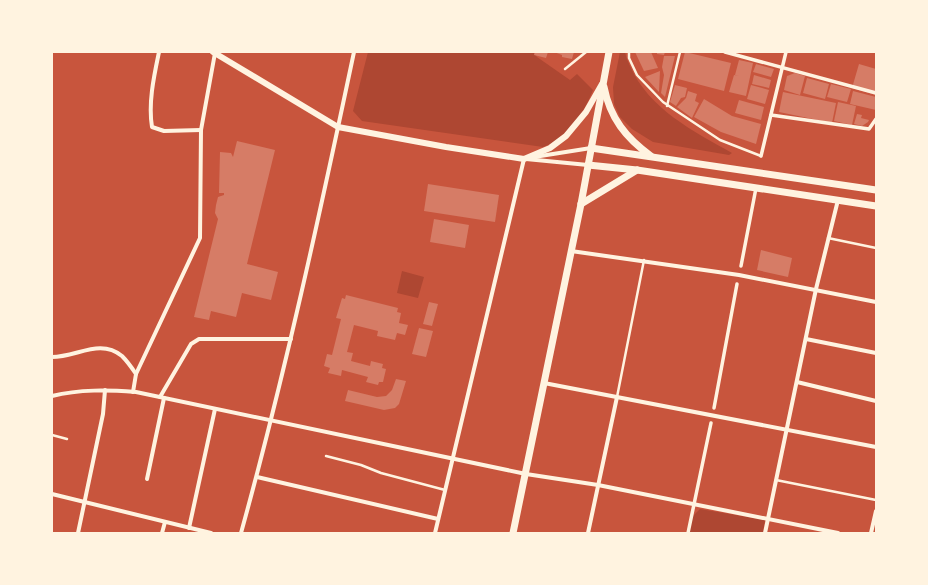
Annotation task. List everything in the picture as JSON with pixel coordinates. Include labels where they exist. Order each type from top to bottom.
[{"type":"main road","points":[[514,533],[581,204],[609,52]]},
{"type":"main road","points":[[603,82],[608,106],[616,121],[635,144],[652,157]]},
{"type":"main road","points":[[591,148],[876,190]]},
{"type":"main road","points":[[588,165],[637,170],[876,206]]},
{"type":"main road","points":[[581,204],[637,170]]},
{"type":"street","points":[[159,52],[154,78],[150,118],[152,127],[164,131],[201,130]]},
{"type":"street","points":[[241,533],[257,476],[291,339],[354,52]]},
{"type":"street","points":[[725,52],[876,93]]},
{"type":"street","points":[[761,156],[786,52]]},
{"type":"street","points":[[133,392],[136,374],[200,238],[201,130],[214,53],[338,127],[446,147],[588,165]]},
{"type":"street","points":[[524,158],[550,148],[566,136],[586,112],[603,82]]},
{"type":"street","points":[[771,115],[870,129],[876,119]]},
{"type":"street","points":[[524,158],[591,148]]},
{"type":"street","points":[[435,533],[524,158]]},
{"type":"street","points":[[741,266],[756,188]]},
{"type":"street","points":[[765,533],[816,290],[838,200]]},
{"type":"street","points":[[571,251],[644,260],[739,275],[876,302]]},
{"type":"street","points":[[714,408],[738,284]]},
{"type":"street","points":[[147,479],[162,397],[191,344],[199,339],[291,339]]},
{"type":"street","points":[[806,339],[876,353]]},
{"type":"street","points":[[52,357],[65,357],[92,349],[109,348],[122,357],[136,374]]},
{"type":"street","points":[[797,382],[876,400]]},
{"type":"street","points":[[544,383],[876,448]]},
{"type":"street","points":[[78,533],[103,414],[105,390]]},
{"type":"street","points":[[52,396],[66,393],[105,390],[133,392],[162,397],[526,474],[598,485],[694,503],[838,533]]},
{"type":"street","points":[[588,533],[617,397]]},
{"type":"street","points":[[189,528],[215,409]]},
{"type":"street","points":[[688,533],[712,423]]},
{"type":"street","points":[[257,476],[438,519]]},
{"type":"street","points":[[52,494],[211,533]]},
{"type":"street","points":[[871,533],[876,511]]},
{"type":"street","points":[[162,533],[165,522]]},
{"type":"lane","points":[[565,69],[586,52]]},
{"type":"lane","points":[[629,52],[637,75],[667,106],[720,140],[761,156]]},
{"type":"lane","points":[[667,106],[680,52]]},
{"type":"lane","points":[[828,238],[876,248]]},
{"type":"lane","points":[[617,397],[644,260]]},
{"type":"lane","points":[[52,435],[67,439]]},
{"type":"lane","points":[[326,456],[361,464],[381,473],[445,490]]},
{"type":"lane","points":[[776,480],[876,500]]},
{"type":"shaded area","points":[[368,52],[533,52],[537,57],[570,80],[577,74],[593,90],[580,116],[574,124],[560,138],[543,147],[362,121],[353,111]]},
{"type":"shaded area","points":[[620,52],[625,52],[626,58],[638,81],[648,95],[660,107],[702,136],[732,153],[729,155],[653,142],[632,129],[620,117],[614,104],[613,87]]},
{"type":"shaded area","points":[[402,271],[424,277],[418,298],[397,293]]},
{"type":"shaded area","points":[[700,509],[765,520],[763,533],[688,533],[692,517]]},
{"type":"building","points":[[535,52],[548,52],[546,58],[534,55]]},
{"type":"building","points":[[554,52],[574,52],[572,59],[562,57],[562,55]]},
{"type":"building","points":[[635,52],[651,52],[658,68],[644,71]]},
{"type":"building","points":[[657,52],[665,52],[664,55],[657,54]]},
{"type":"building","points":[[685,52],[731,63],[724,91],[678,79]]},
{"type":"building","points":[[664,56],[675,56],[665,97],[661,93],[664,75],[662,67]]},
{"type":"building","points":[[739,60],[753,63],[746,96],[729,92],[734,75],[739,76],[735,75]]},
{"type":"building","points":[[756,64],[774,69],[771,77],[753,72]]},
{"type":"building","points":[[859,64],[876,69],[876,95],[852,88]]},
{"type":"building","points":[[660,71],[659,92],[645,77]]},
{"type":"building","points":[[795,73],[805,76],[800,95],[784,90],[787,76]]},
{"type":"building","points":[[754,75],[771,80],[769,88],[752,84]]},
{"type":"building","points":[[807,78],[829,84],[825,99],[803,93]]},
{"type":"building","points":[[831,84],[851,89],[847,102],[827,97]]},
{"type":"building","points":[[675,85],[687,88],[685,97],[681,98],[676,106],[670,102]]},
{"type":"building","points":[[751,85],[769,90],[765,104],[747,99]]},
{"type":"building","points":[[688,91],[697,94],[695,101],[699,103],[692,118],[677,107],[686,98]]},
{"type":"building","points":[[853,91],[876,97],[876,110],[850,104]]},
{"type":"building","points":[[783,92],[836,103],[832,123],[779,112]]},
{"type":"building","points":[[704,99],[732,116],[761,124],[756,144],[721,132],[694,117]]},
{"type":"building","points":[[739,100],[764,107],[761,120],[735,113]]},
{"type":"building","points":[[838,102],[856,106],[852,125],[834,121]]},
{"type":"building","points":[[857,114],[862,115],[861,118],[869,120],[868,122],[862,126],[854,124]]},
{"type":"building","points":[[237,141],[275,150],[247,264],[278,272],[271,300],[242,293],[236,317],[211,311],[209,320],[194,317],[218,219],[215,213],[216,205],[218,197],[224,195],[224,193],[219,193],[220,152],[231,153],[233,157]]},
{"type":"building","points":[[428,184],[499,195],[495,222],[424,211]]},
{"type":"building","points":[[434,219],[469,225],[465,248],[430,242]]},
{"type":"building","points":[[761,250],[792,258],[788,277],[757,270]]},
{"type":"building","points":[[346,295],[398,308],[397,312],[401,313],[399,323],[408,325],[405,335],[397,333],[395,340],[377,336],[378,331],[354,325],[347,352],[353,353],[351,361],[370,366],[371,361],[383,364],[382,368],[386,369],[383,382],[379,382],[378,385],[366,382],[368,377],[342,370],[341,376],[328,373],[330,368],[324,366],[327,354],[332,355],[341,319],[336,318],[342,298],[345,299]]},
{"type":"building","points":[[429,302],[438,304],[432,326],[423,324]]},
{"type":"building","points":[[419,328],[433,331],[426,357],[412,354]]},
{"type":"building","points":[[396,379],[406,381],[399,404],[395,408],[384,410],[345,401],[348,390],[377,397],[386,396],[392,390]]}]
